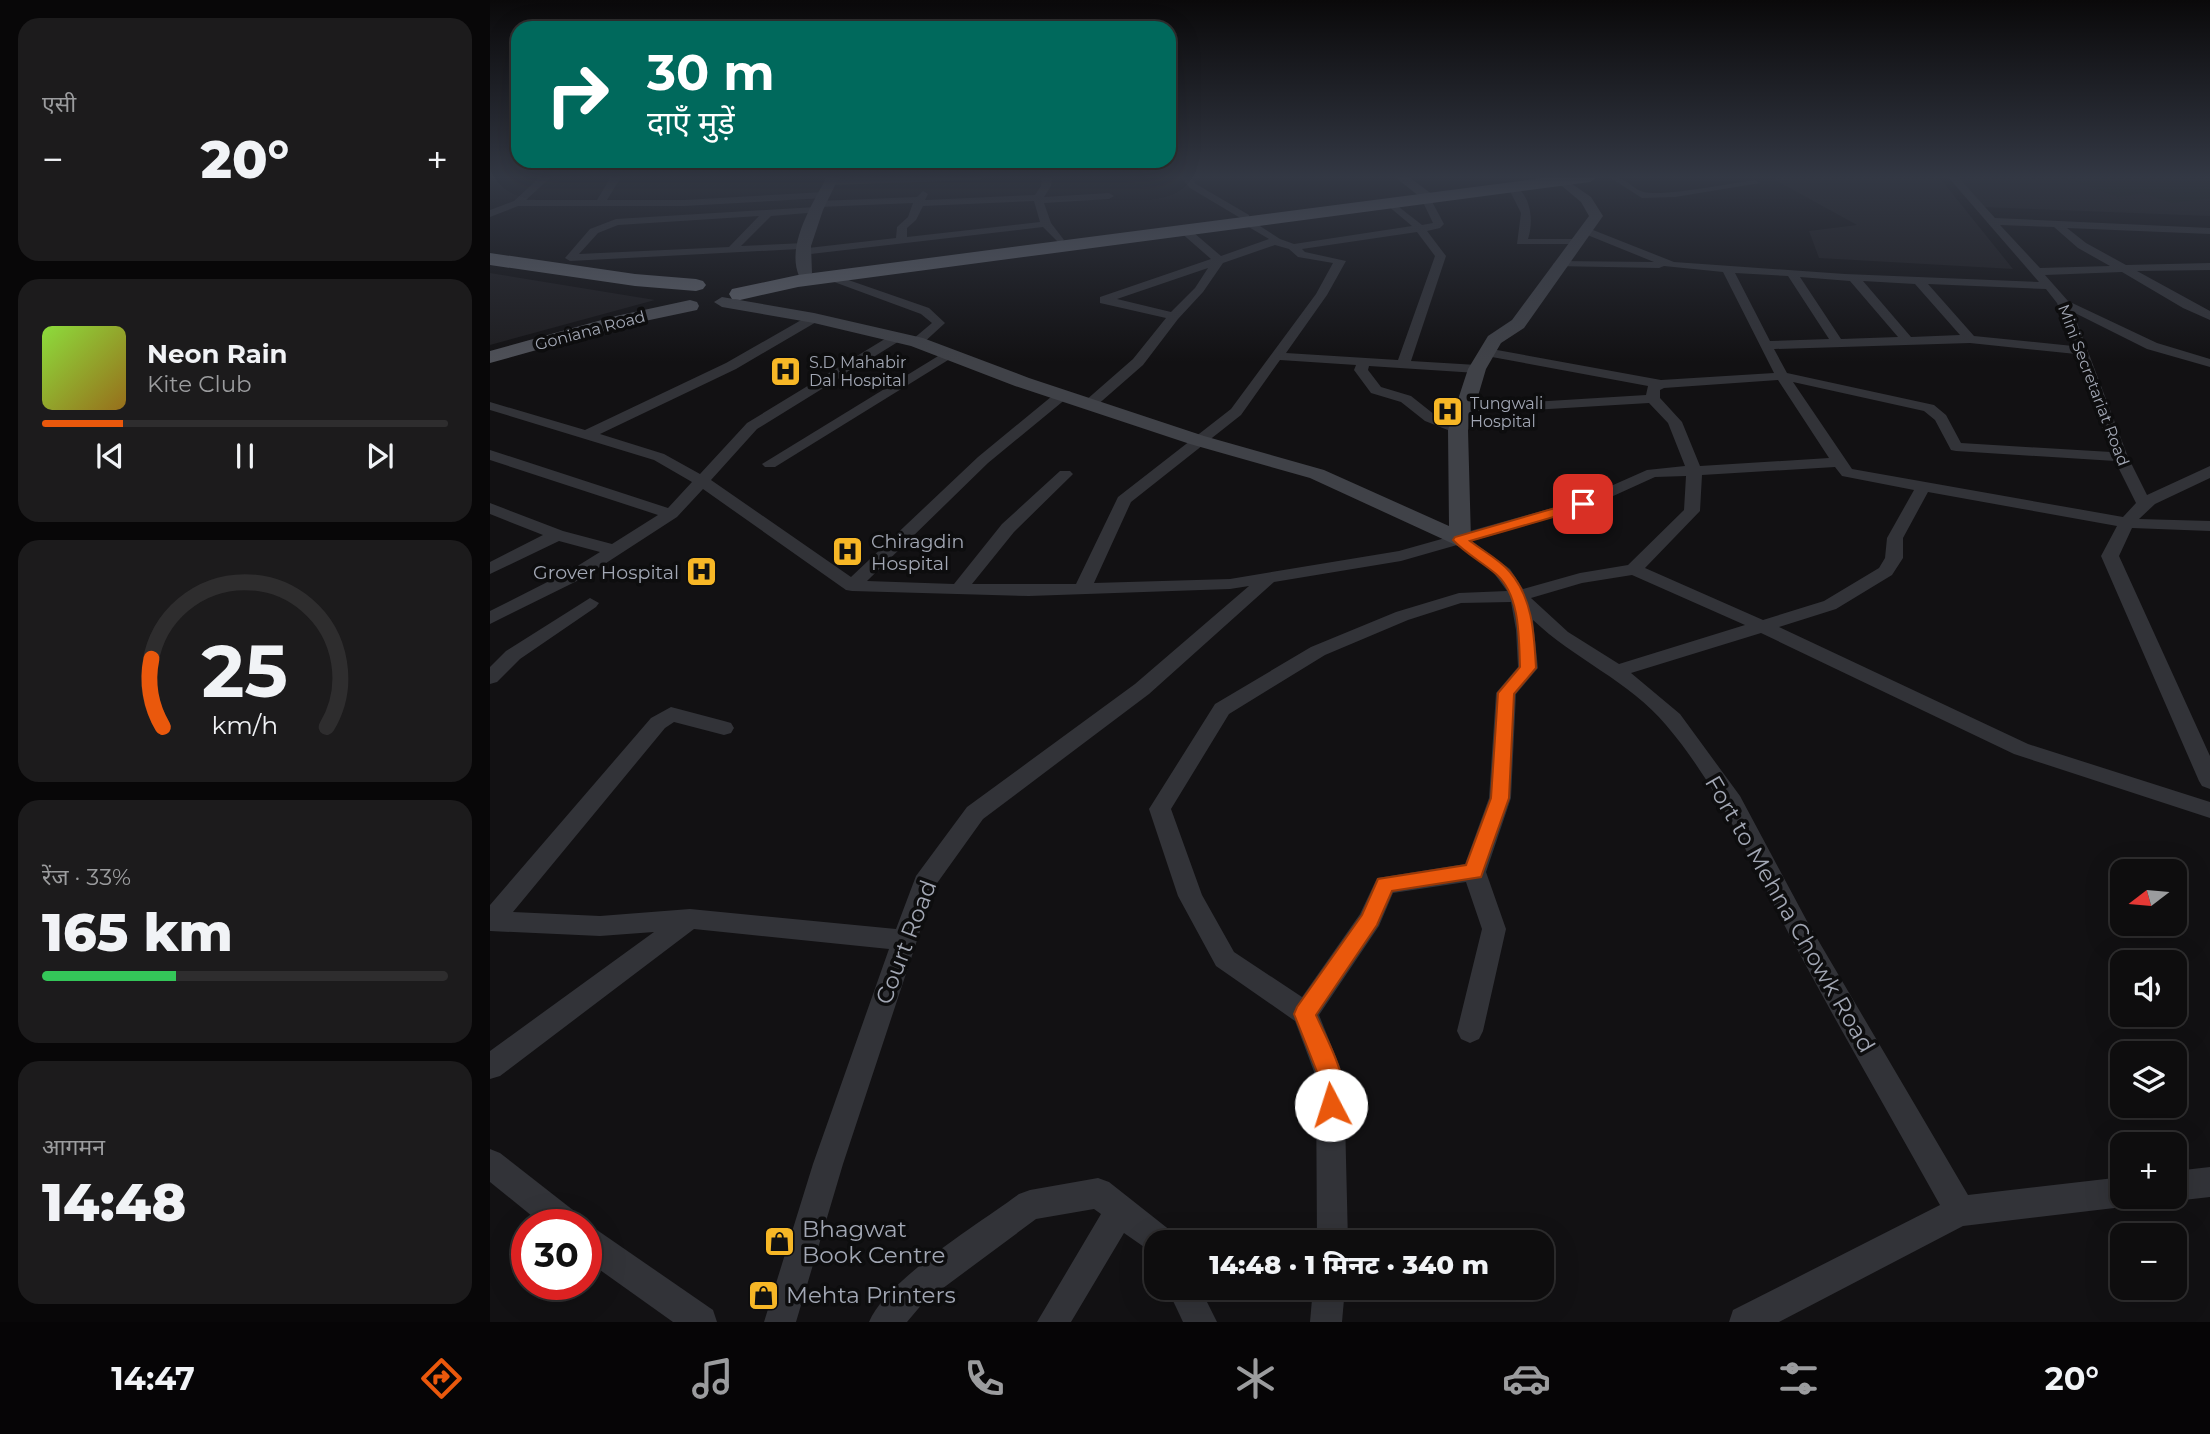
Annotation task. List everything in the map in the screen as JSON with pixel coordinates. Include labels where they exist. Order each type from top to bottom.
[{"type":"highway","points":[[732,293],[804,274],[1071,239]]},
{"type":"highway","points":[[490,265],[684,297],[717,282],[732,293],[798,281],[1112,239]]},
{"type":"highway","points":[[490,259],[563,263],[635,280],[684,297]]},
{"type":"main road","name":"Goniana Road","points":[[490,349],[684,297]]},
{"type":"main road","name":"Goniana Road","points":[[490,356],[623,320],[684,297]]},
{"type":"street","points":[[563,263],[587,239]]},
{"type":"street","points":[[733,248],[742,239]]},
{"type":"street","points":[[804,274],[809,239]]},
{"type":"street","points":[[563,263],[808,243],[901,242],[928,239]]},
{"type":"street","points":[[1193,239],[1219,260]]},
{"type":"street","points":[[1293,247],[1351,239]]},
{"type":"street","points":[[1403,364],[1441,256],[1426,239]]},
{"type":"street","points":[[1523,239],[1521,242],[1554,239]]},
{"type":"street","points":[[1460,540],[1458,430],[1477,369],[1493,340],[1518,324],[1578,239]]},
{"type":"street","points":[[1589,239],[1672,265]]},
{"type":"street","name":"Mini Secretariat Road","points":[[2007,239],[2065,304],[2120,457],[2144,504]]},
{"type":"street","points":[[2073,239],[2085,250],[2125,268],[2179,303],[2210,316]]},
{"type":"street","points":[[1083,589],[1124,500],[1236,412],[1321,295],[1340,261],[1302,255],[1293,247],[1275,241],[1104,300],[1174,316]]},
{"type":"street","points":[[1090,404],[1138,362],[1174,316],[1199,290],[1219,260]]},
{"type":"street","points":[[1559,264],[1672,265],[1854,278],[2049,286]]},
{"type":"street","points":[[2036,272],[2210,267]]},
{"type":"street","points":[[1727,269],[1782,376],[1847,473],[2126,523],[2210,526]]},
{"type":"street","points":[[1792,274],[1836,341]]},
{"type":"street","points":[[830,277],[925,311],[939,323],[918,342]]},
{"type":"street","points":[[1854,278],[1908,341]]},
{"type":"street","points":[[1919,281],[1970,339]]},
{"type":"street","points":[[732,293],[814,318],[918,342],[1062,395],[1197,440],[1317,474],[1460,540]]},
{"type":"street","points":[[2065,304],[2152,346],[2210,363]]},
{"type":"street","points":[[587,435],[731,366],[814,318]]},
{"type":"street","points":[[490,618],[577,574],[671,514],[752,426],[897,337]]},
{"type":"street","points":[[1766,345],[1970,339],[2083,351]]},
{"type":"street","points":[[1486,352],[1661,384],[1782,376],[1929,408],[1941,418],[1956,446],[2120,457]]},
{"type":"street","points":[[770,464],[948,354]]},
{"type":"street","points":[[1276,356],[1477,369]]},
{"type":"street","points":[[1363,362],[1361,370],[1376,390],[1406,399],[1430,418],[1458,430]]},
{"type":"street","points":[[1634,569],[1692,511],[1694,471],[1675,422],[1653,399],[1653,388],[1661,384]]},
{"type":"street","points":[[852,586],[983,460],[1062,395]]},
{"type":"street","points":[[1464,407],[1517,407],[1653,399]]},
{"type":"street","points":[[492,408],[659,457],[700,480],[852,586],[1083,589],[1230,584],[1401,556],[1583,504],[1651,473],[1840,462]]},
{"type":"street","points":[[490,455],[671,514]]},
{"type":"street","points":[[2210,471],[2196,482],[2144,504],[2126,523],[2110,556],[2210,781]]},
{"type":"street","points":[[959,589],[1009,528],[1065,474]]},
{"type":"street","points":[[1618,671],[1830,605],[1886,571],[1895,558],[1895,538],[1923,487]]},
{"type":"street","points":[[2179,489],[2210,492]]},
{"type":"street","points":[[490,508],[557,535],[614,550]]},
{"type":"street","points":[[490,569],[557,535]]},
{"type":"street","name":"Fort to Mehna Chowk Road","points":[[1460,540],[1504,573],[1519,596],[1561,636],[1618,671],[1673,719],[1732,802],[1799,930],[1960,1211]]},
{"type":"street","points":[[1332,1230],[1331,1077],[1305,1014],[1225,959],[1189,896],[1160,809],[1222,709],[1318,651],[1402,616],[1458,598],[1519,596],[1580,578],[1634,569],[1760,625],[2021,749],[2210,810]]},
{"type":"street","name":"Court Road","points":[[780,1322],[828,1164],[924,883],[975,813],[1142,689],[1271,577]]},
{"type":"street","points":[[1470,1031],[1493,929],[1474,872],[1500,798],[1506,693],[1528,668],[1527,640],[1519,596]]},
{"type":"street","points":[[490,678],[530,642],[590,603]]},
{"type":"street","points":[[491,921],[658,723],[671,714],[724,728]]},
{"type":"street","points":[[1305,1014],[1370,919],[1385,885],[1474,872]]},
{"type":"street","points":[[491,921],[600,926],[690,919],[904,940]]},
{"type":"street","points":[[490,1067],[690,919]]},
{"type":"street","points":[[490,1163],[547,1209]]},
{"type":"street","points":[[2187,1185],[2210,1182]]},
{"type":"street","points":[[885,1322],[912,1292],[1030,1205],[1098,1193],[1145,1230]]},
{"type":"street","points":[[1745,1322],[1960,1211],[2110,1194]]},
{"type":"street","points":[[1053,1322],[1121,1210]]},
{"type":"street","points":[[602,1252],[701,1322]]},
{"type":"street","points":[[1189,1300],[1201,1322]]},
{"type":"street","points":[[1326,1322],[1328,1300]]},
{"type":"shaded area","points":[[1812,239],[1989,239],[2013,269],[1819,258]]},
{"type":"shaded area","points":[[490,273],[655,300],[490,345]]},
{"type":"place","name":"S.D Mahabir Dal Hospital","points":[[786,371]]},
{"type":"place","name":"Tungwali Hospital","points":[[1447,412]]},
{"type":"place","name":"Chiragdin Hospital","points":[[848,552]]},
{"type":"place","name":"Grover Hospital","points":[[702,572]]},
{"type":"place","name":"Bhagwat Book Centre","points":[[779,1242]]},
{"type":"place","name":"Mehta Printers","points":[[763,1295]]},
{"type":"route","points":[[1331,1105],[1331,1077],[1305,1014],[1370,919],[1385,885],[1474,872],[1500,798],[1506,693],[1528,668],[1527,640],[1519,596],[1504,573],[1460,540],[1583,504]]}]
